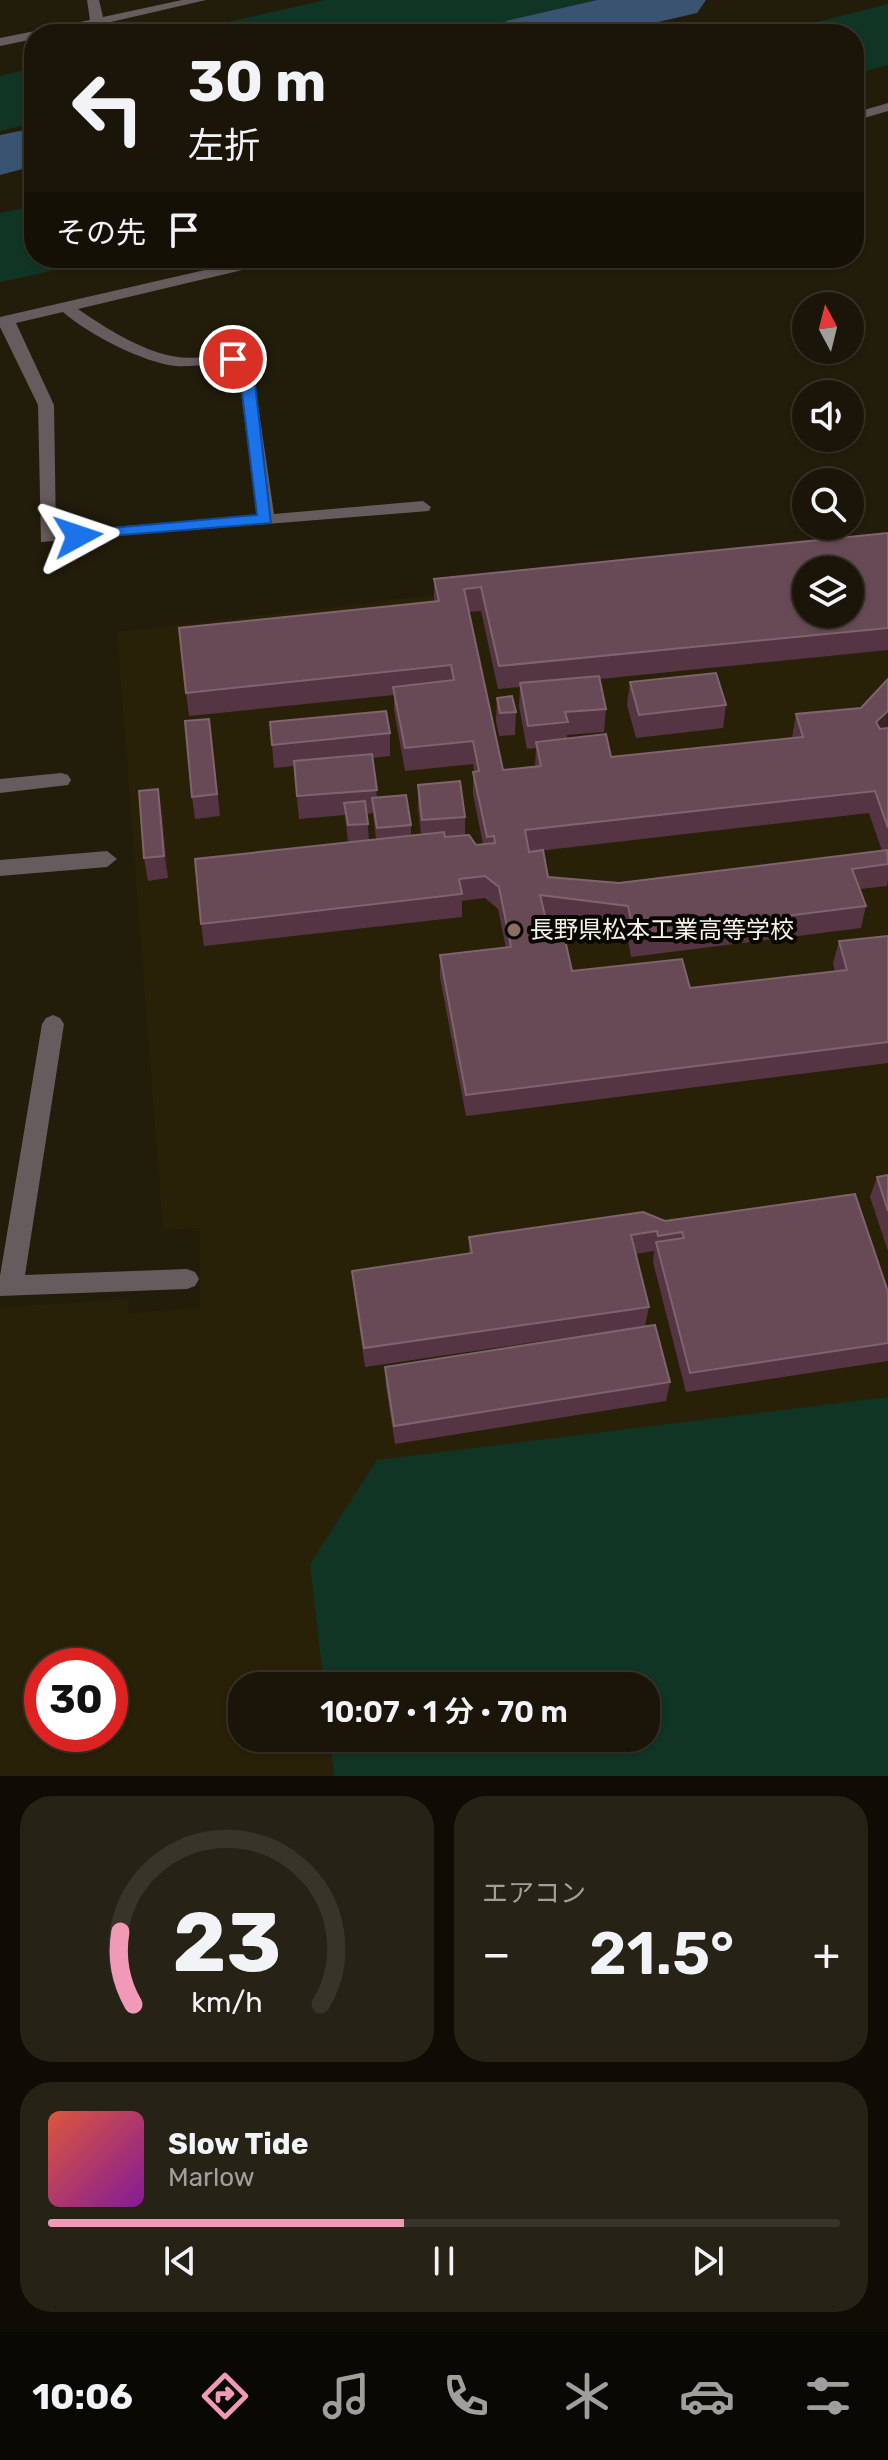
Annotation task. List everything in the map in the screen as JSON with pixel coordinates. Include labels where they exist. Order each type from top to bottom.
[{"type":"street","points":[[93,0],[97,22]]},
{"type":"street","points":[[88,24],[200,0]]},
{"type":"street","points":[[0,42],[24,37]]},
{"type":"street","points":[[864,114],[888,107]]},
{"type":"street","points":[[233,268],[4,322],[46,405],[47,538],[423,507]]},
{"type":"street","points":[[67,307],[81,321],[171,361],[233,359],[246,367],[266,520]]},
{"type":"street","points":[[0,786],[61,780]]},
{"type":"street","points":[[0,868],[107,859]]},
{"type":"street","points":[[53,1024],[6,1286],[187,1279]]},
{"type":"shaded area","name":"長野県松本工業高等学校","points":[[888,542],[888,1776],[0,1776],[0,1307],[129,1299],[128,1313],[200,1308],[200,1228],[163,1230],[117,632]]},
{"type":"green space","points":[[325,0],[597,0],[494,24],[220,24]]},
{"type":"green space","points":[[888,4],[888,65],[864,71],[864,24],[809,24]]},
{"type":"green space","points":[[24,70],[24,125],[0,131],[0,76]]},
{"type":"green space","points":[[24,208],[24,268],[65,268],[0,282],[0,213]]},
{"type":"green space","points":[[888,1397],[888,1776],[334,1776],[331,1752],[660,1752],[660,1672],[322,1672],[310,1564],[377,1460]]},
{"type":"building","points":[[888,533],[888,628],[499,666],[481,587],[464,589],[503,770],[541,766],[536,742],[606,734],[611,757],[803,737],[796,714],[861,708],[888,679],[888,711],[876,722],[880,729],[888,728],[888,828],[875,791],[525,830],[529,852],[543,850],[548,877],[619,883],[887,850],[888,864],[852,869],[866,906],[634,935],[628,906],[540,895],[550,937],[564,935],[572,971],[682,959],[690,988],[847,970],[839,941],[888,936],[888,1042],[466,1095],[440,955],[511,947],[499,887],[485,876],[459,879],[462,894],[201,924],[195,859],[444,832],[445,837],[469,835],[476,845],[495,843],[494,836],[487,837],[473,772],[479,771],[473,741],[405,748],[393,687],[454,680],[451,665],[186,693],[179,628],[439,601],[434,579],[819,540],[864,540],[864,535]]},
{"type":"building","points":[[716,673],[726,705],[639,715],[630,682]]},
{"type":"building","points":[[599,676],[606,709],[565,712],[568,722],[528,726],[520,683]]},
{"type":"building","points":[[512,696],[516,712],[500,713],[497,698]]},
{"type":"building","points":[[386,711],[390,733],[272,745],[270,722]]},
{"type":"building","points":[[209,719],[217,794],[192,797],[185,721]]},
{"type":"building","points":[[372,754],[377,790],[297,796],[294,761]]},
{"type":"building","points":[[460,781],[465,817],[422,820],[418,785]]},
{"type":"building","points":[[158,789],[164,856],[144,858],[139,791]]},
{"type":"building","points":[[406,795],[411,825],[377,828],[372,798]]},
{"type":"building","points":[[365,801],[368,824],[348,825],[344,803]]},
{"type":"building","points":[[888,1175],[888,1211],[877,1177]]},
{"type":"building","points":[[855,1194],[888,1292],[888,1343],[690,1373],[656,1242],[684,1238],[682,1232],[658,1236],[657,1231],[631,1235],[649,1307],[364,1348],[352,1271],[472,1253],[469,1237],[643,1212],[665,1221]]},
{"type":"building","points":[[655,1325],[670,1382],[394,1426],[385,1367]]},
{"type":"waterway","points":[[571,24],[676,0]]},
{"type":"waterway","points":[[0,155],[24,149]]},
{"type":"place","name":"長野県松本工業高等学校","points":[[514,930]]},
{"type":"route","points":[[78,536],[266,520],[246,367],[233,359]]}]
